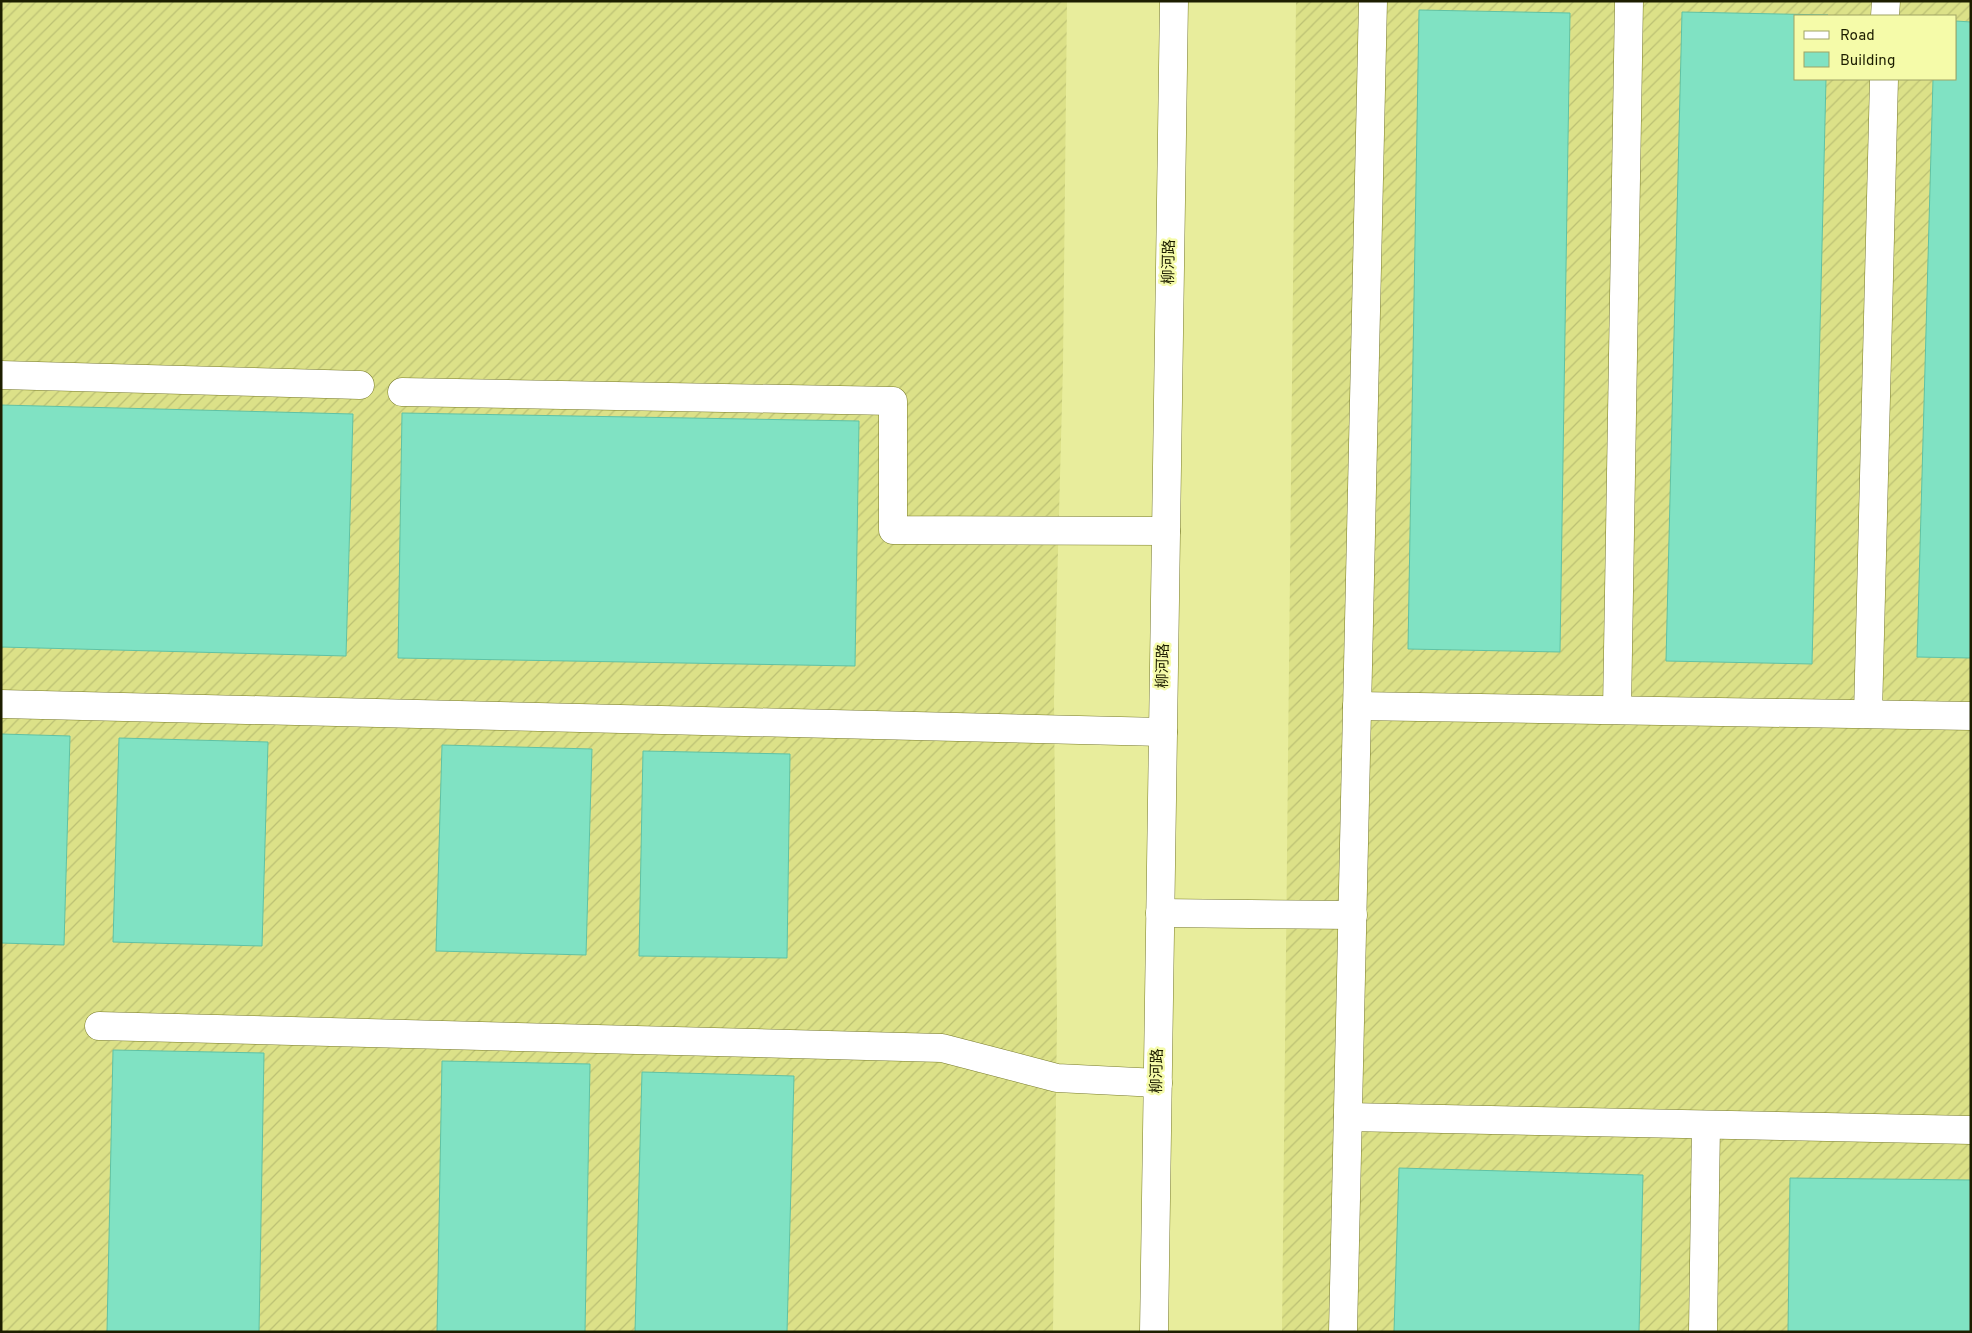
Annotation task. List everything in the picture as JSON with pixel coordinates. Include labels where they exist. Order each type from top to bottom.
[{"type":"street","name":"柳河路","points":[[1154,1332],[1174,1]]},
{"type":"street","points":[[1344,1332],[1373,1]]},
{"type":"street","points":[[1617,710],[1629,1]]},
{"type":"street","points":[[1886,1],[1886,15]]},
{"type":"street","points":[[1868,714],[1884,80]]},
{"type":"street","points":[[1,375],[360,385]]},
{"type":"street","points":[[402,392],[893,401],[893,530],[1166,531]]},
{"type":"street","points":[[1,704],[1163,732]]},
{"type":"street","points":[[1357,706],[1971,716]]},
{"type":"street","points":[[1160,913],[1353,915]]},
{"type":"street","points":[[99,1026],[942,1048],[1057,1078],[1158,1083]]},
{"type":"street","points":[[1348,1118],[1971,1130]]},
{"type":"street","points":[[1703,1332],[1706,1125]]},
{"type":"shaded area","points":[[1,1],[1067,1],[1063,366],[1054,699],[1057,1020],[1053,1332],[1,1332]]},
{"type":"shaded area","points":[[1296,1],[1971,1],[1971,1332],[1282,1332]]},
{"type":"building","points":[[1419,10],[1570,13],[1560,652],[1408,649]]},
{"type":"building","points":[[1682,12],[1828,15],[1794,15],[1794,80],[1826,80],[1812,664],[1666,661]]},
{"type":"building","points":[[1957,21],[1971,22],[1971,658],[1917,657],[1933,80],[1957,80]]},
{"type":"building","points":[[1,405],[353,414],[346,656],[1,647]]},
{"type":"building","points":[[402,413],[859,421],[855,666],[398,658]]},
{"type":"building","points":[[1,734],[70,736],[64,945],[1,943]]},
{"type":"building","points":[[119,738],[268,742],[262,946],[113,942]]},
{"type":"building","points":[[442,745],[592,749],[586,955],[436,951]]},
{"type":"building","points":[[643,751],[790,754],[787,958],[639,956]]},
{"type":"building","points":[[113,1050],[264,1053],[259,1332],[107,1332]]},
{"type":"building","points":[[442,1061],[590,1064],[585,1332],[437,1332]]},
{"type":"building","points":[[642,1072],[794,1076],[787,1332],[635,1332]]},
{"type":"building","points":[[1399,1168],[1643,1175],[1639,1332],[1394,1332]]},
{"type":"building","points":[[1790,1178],[1971,1180],[1971,1332],[1788,1332]]}]
